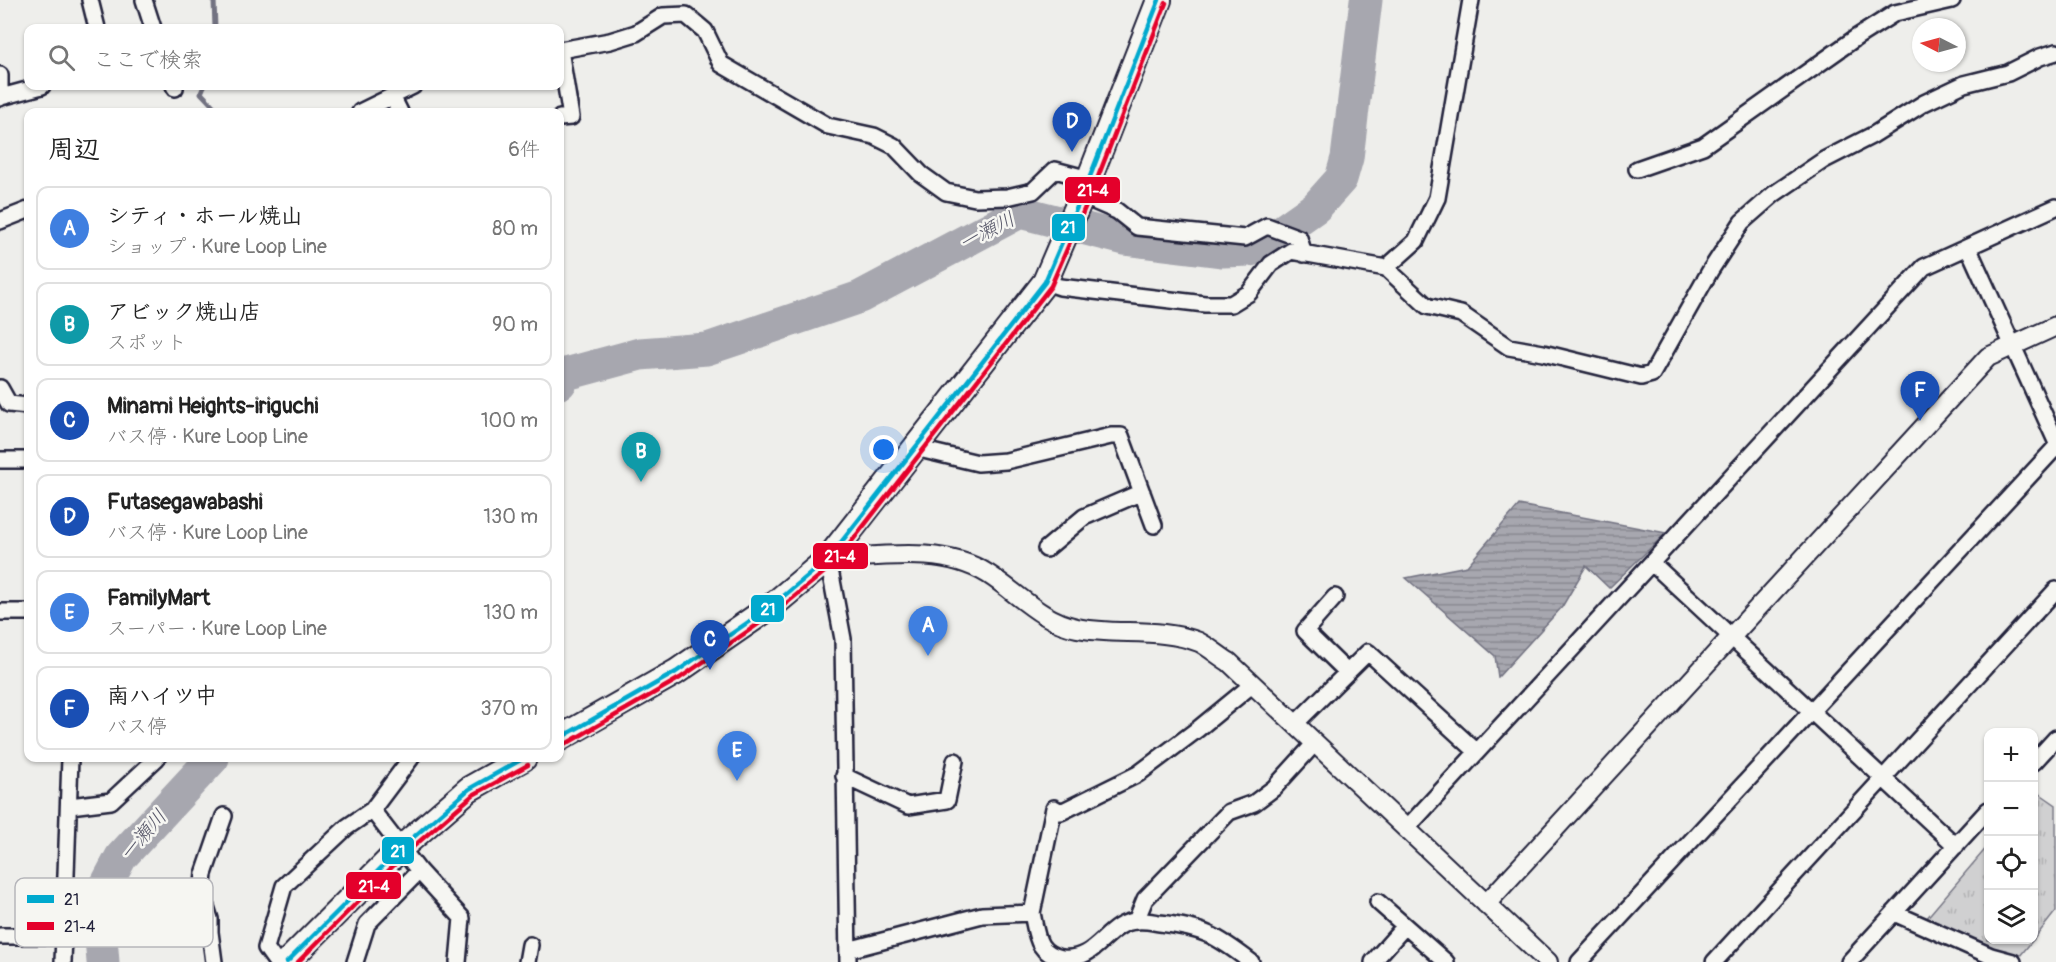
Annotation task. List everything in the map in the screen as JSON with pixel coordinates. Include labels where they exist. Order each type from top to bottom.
[{"type":"main road","points":[[564,736],[675,672],[772,605],[828,559],[1046,282],[1159,0]]},
{"type":"main road","points":[[287,962],[401,848],[469,789],[517,762]]},
{"type":"street","points":[[90,0],[95,24]]},
{"type":"street","points":[[144,0],[152,24]]},
{"type":"street","points":[[1386,268],[1416,241],[1437,198],[1472,0]]},
{"type":"street","points":[[1636,169],[1703,147],[1857,37],[1895,13],[1952,0]]},
{"type":"street","points":[[564,49],[610,41],[636,33],[663,16],[686,15],[705,30],[721,64],[828,126],[874,136],[894,146],[921,174],[946,192],[975,198],[1007,197],[1034,191],[1055,170],[1083,193],[1117,211],[1137,227],[1245,238],[1267,226],[1299,238],[1304,254]]},
{"type":"street","points":[[1046,282],[1060,287],[1205,304],[1231,304],[1248,292],[1271,264],[1291,251],[1386,268],[1427,306],[1461,314],[1509,347],[1641,377],[1652,375],[1710,271],[1742,222],[1774,194],[1824,160],[1873,135],[1924,102],[1964,84],[2008,73],[2040,57],[2056,52]]},
{"type":"street","points":[[564,74],[571,117],[564,118]]},
{"type":"street","points":[[0,75],[0,98],[28,90]]},
{"type":"street","points":[[368,108],[405,90]]},
{"type":"street","points":[[392,96],[398,108]]},
{"type":"street","points":[[1406,829],[1924,267],[2056,207]]},
{"type":"street","points":[[0,220],[24,211]]},
{"type":"street","points":[[1968,247],[2056,441]]},
{"type":"street","points":[[1486,904],[1988,357],[2056,326]]},
{"type":"street","points":[[0,388],[9,404],[24,406]]},
{"type":"street","points":[[915,448],[978,463],[1006,461],[1111,436],[1121,436],[1154,525]]},
{"type":"street","points":[[1579,962],[2056,447]]},
{"type":"street","points":[[0,460],[24,460]]},
{"type":"street","points":[[1046,549],[1084,517],[1142,492]]},
{"type":"street","points":[[1032,913],[982,915],[848,956],[843,639],[828,559],[924,555],[960,561],[988,574],[1048,618],[1076,628],[1174,635],[1200,643],[1229,662],[1548,962]]},
{"type":"street","points":[[1652,562],[1956,846]]},
{"type":"street","points":[[1714,962],[2056,590]]},
{"type":"street","points":[[1335,597],[1305,631],[1347,672]]},
{"type":"street","points":[[0,612],[24,612]]},
{"type":"street","points":[[1295,724],[1368,652],[1477,752]]},
{"type":"street","points":[[1251,962],[1219,938],[1189,926],[1136,921],[1121,925],[1091,953],[1071,960],[1051,956],[1040,946],[1032,913],[1054,808],[1061,812],[1138,774],[1198,729],[1252,684]]},
{"type":"street","points":[[2038,758],[2056,738]]},
{"type":"street","points":[[1136,921],[1145,899],[1230,812],[1254,803],[1274,788],[1315,743]]},
{"type":"street","points":[[844,776],[908,806],[946,800],[955,761]]},
{"type":"street","points":[[66,878],[70,762]]},
{"type":"street","points":[[70,806],[111,801],[152,762]]},
{"type":"street","points":[[276,962],[266,948],[284,886],[346,827],[372,810],[408,762]]},
{"type":"street","points":[[372,810],[419,871],[462,918],[458,962]]},
{"type":"street","points":[[1849,962],[1984,815]]},
{"type":"street","points":[[204,878],[224,816]]},
{"type":"street","points":[[355,962],[367,924],[419,871]]},
{"type":"street","points":[[1378,902],[1446,962]]},
{"type":"street","points":[[1894,914],[1989,959],[2013,962]]},
{"type":"street","points":[[1373,962],[1405,926]]},
{"type":"street","points":[[527,962],[530,945]]},
{"type":"street","points":[[212,947],[214,962]]},
{"type":"green space","points":[[2038,792],[2056,805],[2056,911],[2038,934]]},
{"type":"green space","points":[[1984,851],[1984,944],[2030,944],[2015,962],[1920,926]]},
{"type":"shaded area","points":[[1519,505],[1666,533],[1609,588],[1586,566],[1562,607],[1498,677],[1495,656],[1406,578],[1467,566]]},
{"type":"waterway","points":[[214,0],[215,24]]},
{"type":"waterway","name":"一瀬川","points":[[564,377],[566,374],[640,354],[707,349],[860,297],[1020,212],[1125,239],[1223,251],[1251,250],[1268,241],[1316,207],[1341,179],[1347,158],[1366,0]]},
{"type":"waterway","points":[[202,90],[201,93],[215,108]]},
{"type":"waterway","name":"一瀬川","points":[[110,878],[121,857],[209,762]]},
{"type":"waterway","name":"一瀬川","points":[[102,947],[103,962]]},
{"type":"transit line","name":"21","points":[[564,736],[676,672],[773,605],[828,559],[1045,282],[1089,179],[1159,0]]},
{"type":"transit line","name":"21-4","points":[[564,745],[680,678],[777,611],[834,564],[1051,286],[1096,182],[1166,3]]},
{"type":"transit line","name":"21","points":[[287,962],[401,848],[469,789],[517,762]]},
{"type":"transit line","name":"21-4","points":[[298,962],[406,853],[473,795],[528,765]]},
{"type":"place","name":"Futasegawabashi","points":[[1072,152]]},
{"type":"place","name":"南ハイツ中","points":[[1920,421]]},
{"type":"place","name":"アビック焼山店","points":[[641,482]]},
{"type":"place","name":"シティ・ホール焼山","points":[[928,656]]},
{"type":"place","name":"Minami Heights-iriguchi","points":[[710,670]]},
{"type":"place","name":"FamilyMart","points":[[737,781]]}]
